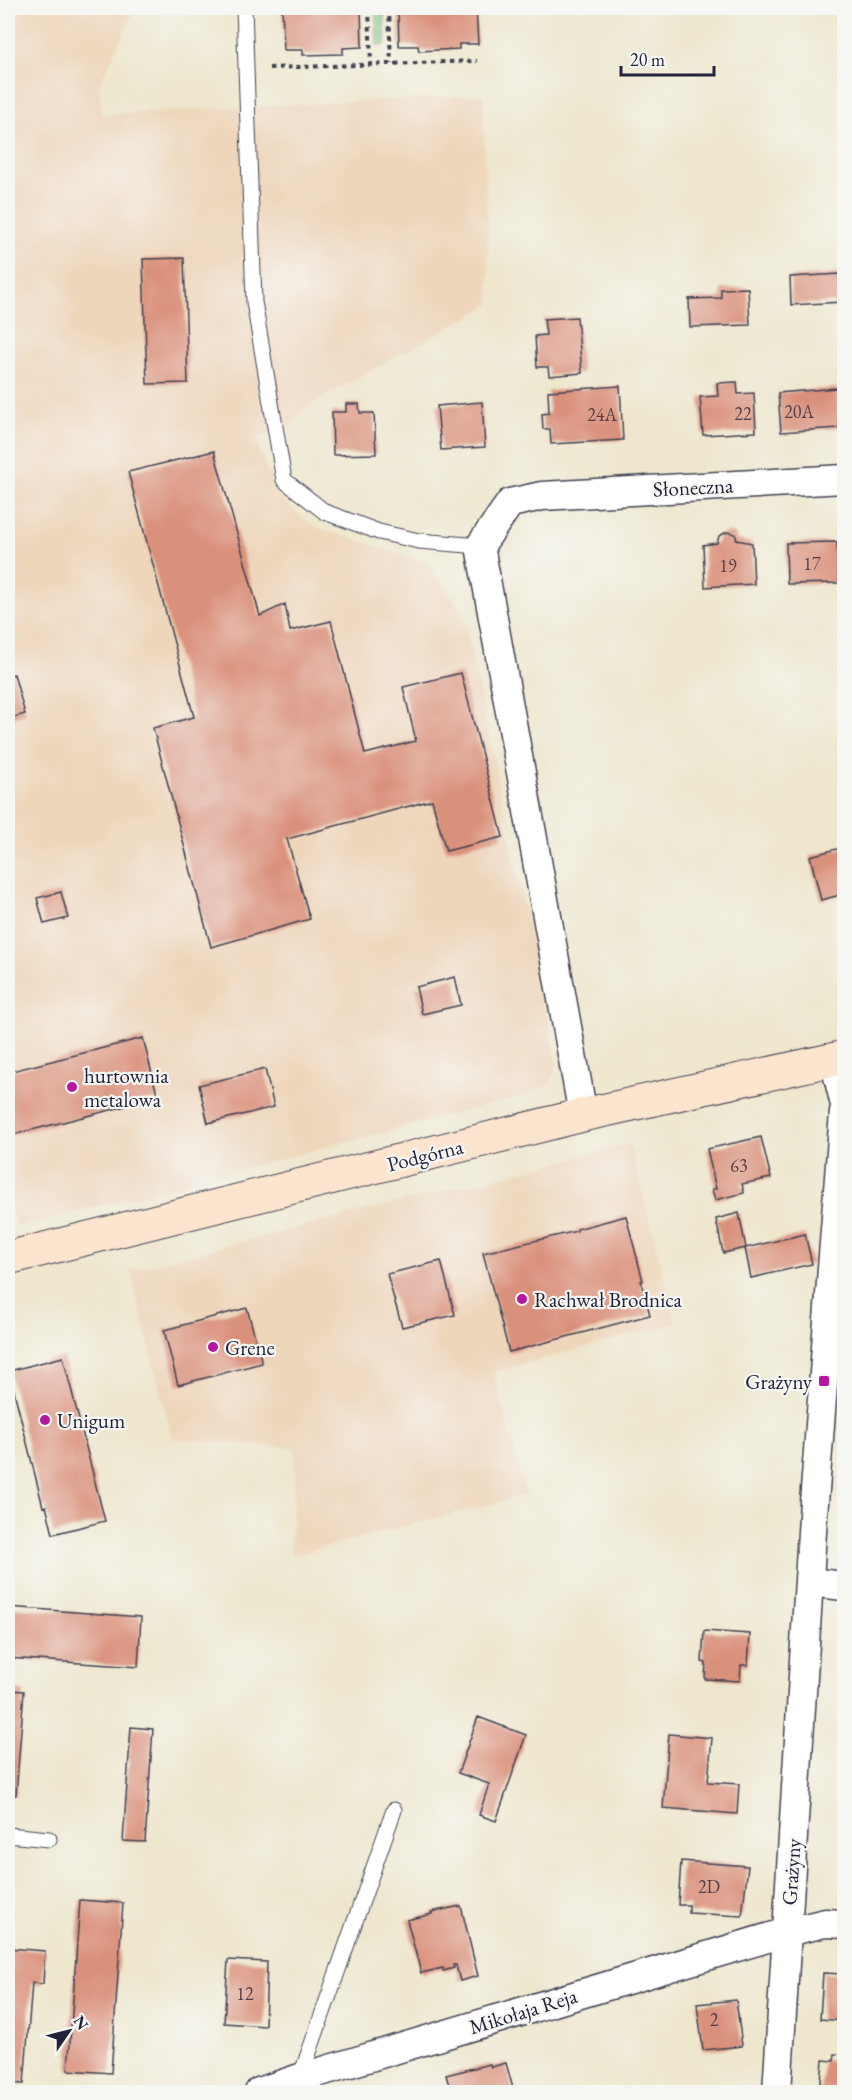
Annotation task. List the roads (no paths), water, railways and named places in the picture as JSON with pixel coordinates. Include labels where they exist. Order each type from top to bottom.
[{"type":"main road","name":"Podgórna","points":[[8,1258],[583,1115],[839,1059]]},
{"type":"street","name":"Słoneczna","points":[[480,546],[510,503],[542,496],[844,478]]},
{"type":"street","points":[[480,546],[583,1115]]},
{"type":"street","points":[[839,1059],[844,1101]]},
{"type":"street","name":"Grażyny","points":[[777,2092],[809,1582],[844,1112]]},
{"type":"street","points":[[809,1582],[844,1586]]},
{"type":"street","name":"Mikołaja Reja","points":[[259,2092],[299,2085],[787,1932],[825,1923],[844,1924]]},
{"type":"lane","points":[[244,8],[254,302],[284,480],[325,512],[379,532],[419,542],[480,546]]},
{"type":"lane","points":[[299,2085],[394,1810]]},
{"type":"lane","points":[[8,1835],[49,1839]]},
{"type":"place","name":"hurtownia metalowa","points":[[72,1087]]},
{"type":"place","name":"Rachwał Brodnica","points":[[522,1299]]},
{"type":"place","name":"Grene","points":[[213,1347]]},
{"type":"place","name":"Grażyny","points":[[824,1381]]},
{"type":"place","name":"Unigum","points":[[45,1420]]}]
